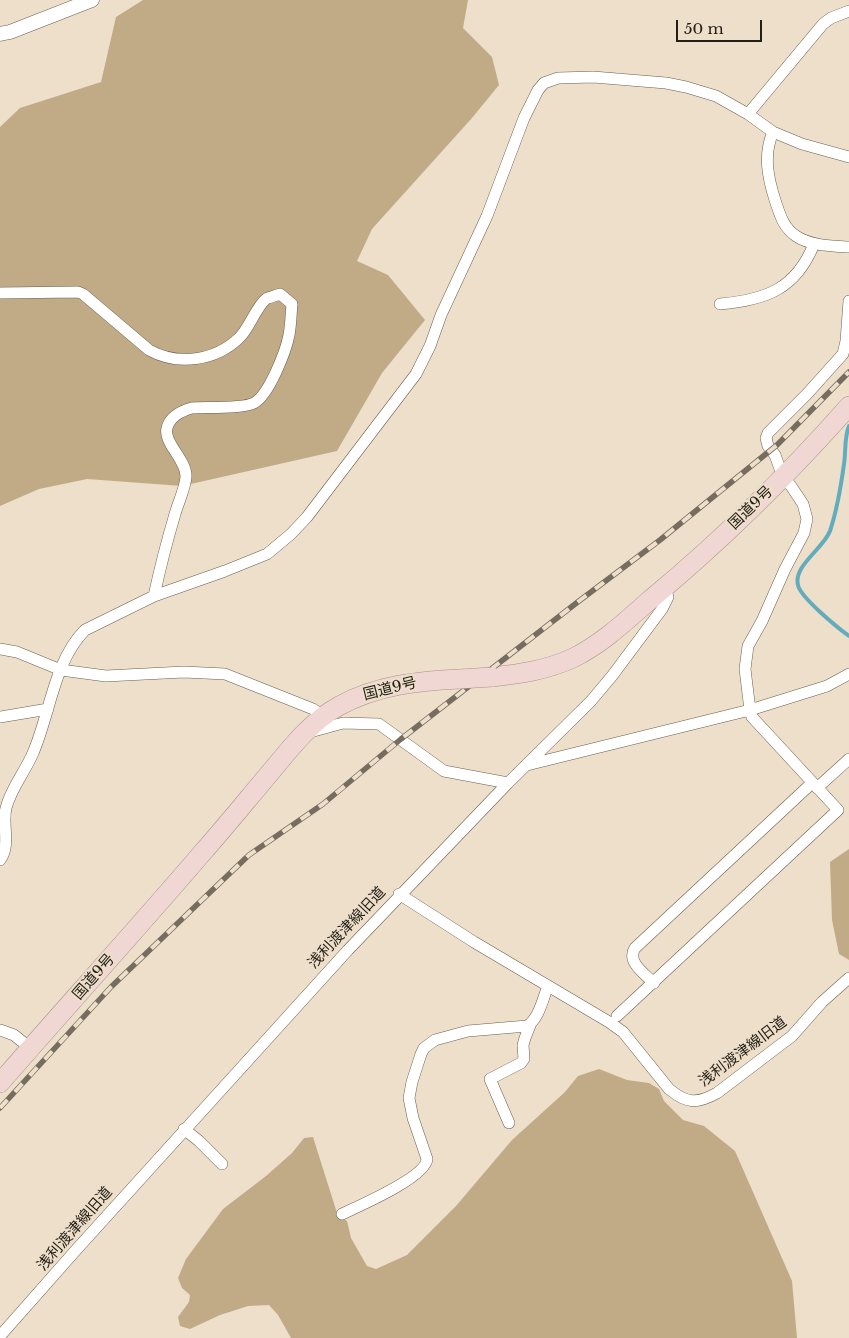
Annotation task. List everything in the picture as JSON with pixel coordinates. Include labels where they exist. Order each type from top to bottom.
[{"type":"highway","name":"国道9号","points":[[0,1083],[306,733],[324,717],[346,703],[381,688],[405,683],[527,673],[559,664],[574,657],[599,642],[664,589],[783,477],[849,406]]},
{"type":"street","points":[[0,34],[10,32],[92,0]]},
{"type":"street","points":[[748,114],[822,24],[831,18],[849,11]]},
{"type":"street","points":[[0,860],[4,855],[5,847],[4,816],[7,802],[34,752],[61,670],[72,647],[85,630],[154,596],[268,554],[307,517],[416,374],[487,216],[524,118],[538,90],[544,83],[558,78],[592,77],[666,83],[716,96],[748,114],[772,132],[802,144],[849,157]]},
{"type":"street","points":[[772,132],[768,145],[768,174],[780,216],[789,231],[798,238],[814,244],[849,247]]},
{"type":"street","points":[[720,304],[743,302],[772,292],[799,272],[808,260],[814,244]]},
{"type":"street","points":[[0,293],[78,292],[83,294],[149,350],[161,357],[182,360],[203,358],[221,351],[240,337],[266,299],[280,294],[292,304],[289,337],[270,386],[264,394],[254,403],[244,406],[192,408],[174,416],[167,426],[166,434],[178,454],[186,476],[160,565],[154,596]]},
{"type":"street","points":[[617,1016],[838,810],[752,717],[745,669],[748,646],[762,621],[806,526],[806,511],[803,504],[783,477],[766,438],[768,433],[843,354],[849,301]]},
{"type":"street","points":[[399,894],[591,701],[662,609],[668,597],[664,589]]},
{"type":"street","points":[[0,649],[18,652],[61,670],[106,676],[184,672],[225,674],[313,710],[324,717]]},
{"type":"street","points":[[526,766],[750,710],[827,686],[849,674]]},
{"type":"street","points":[[0,717],[48,709]]},
{"type":"street","points":[[306,733],[343,723],[379,724],[444,772],[508,783]]},
{"type":"street","points":[[654,983],[632,961],[635,948],[814,785],[849,758]]},
{"type":"street","name":"浅利渡津線旧道","points":[[0,1336],[399,894],[427,914],[610,1022],[623,1032],[669,1090],[686,1100],[698,1101],[717,1093],[792,1036],[822,1002],[849,978]]},
{"type":"street","points":[[509,1123],[490,1079],[521,1063],[524,1059],[525,1038],[548,986]]},
{"type":"street","points":[[342,1214],[397,1187],[427,1163],[409,1098],[420,1054],[424,1048],[435,1040],[468,1031],[506,1027],[519,1028],[531,1023]]},
{"type":"street","points":[[0,1030],[14,1035],[30,1048]]},
{"type":"street","points":[[184,1130],[199,1141],[222,1164]]},
{"type":"shaded area","points":[[143,0],[468,0],[463,28],[492,57],[499,85],[472,118],[372,229],[357,261],[388,275],[425,320],[382,373],[337,451],[182,486],[87,479],[39,489],[0,506],[0,127],[20,108],[101,82],[116,17]]},
{"type":"shaded area","points":[[849,849],[849,960],[839,954],[832,920],[830,862]]},
{"type":"shaded area","points":[[599,1069],[627,1080],[649,1083],[659,1089],[664,1101],[683,1120],[704,1126],[735,1151],[792,1281],[797,1338],[291,1338],[278,1315],[269,1305],[248,1306],[220,1315],[190,1329],[180,1326],[178,1317],[189,1302],[190,1295],[182,1288],[178,1278],[186,1259],[223,1209],[266,1176],[292,1153],[304,1138],[313,1137],[337,1213],[347,1221],[351,1238],[367,1266],[376,1269],[407,1255],[456,1206],[512,1140],[565,1092],[578,1076]]},
{"type":"waterway","points":[[849,426],[846,435],[845,459],[840,489],[830,531],[804,564],[798,578],[798,585],[805,597],[849,636]]},
{"type":"railway","points":[[0,1108],[111,987],[249,855],[323,804],[401,739],[660,540],[777,445],[849,372]]}]
